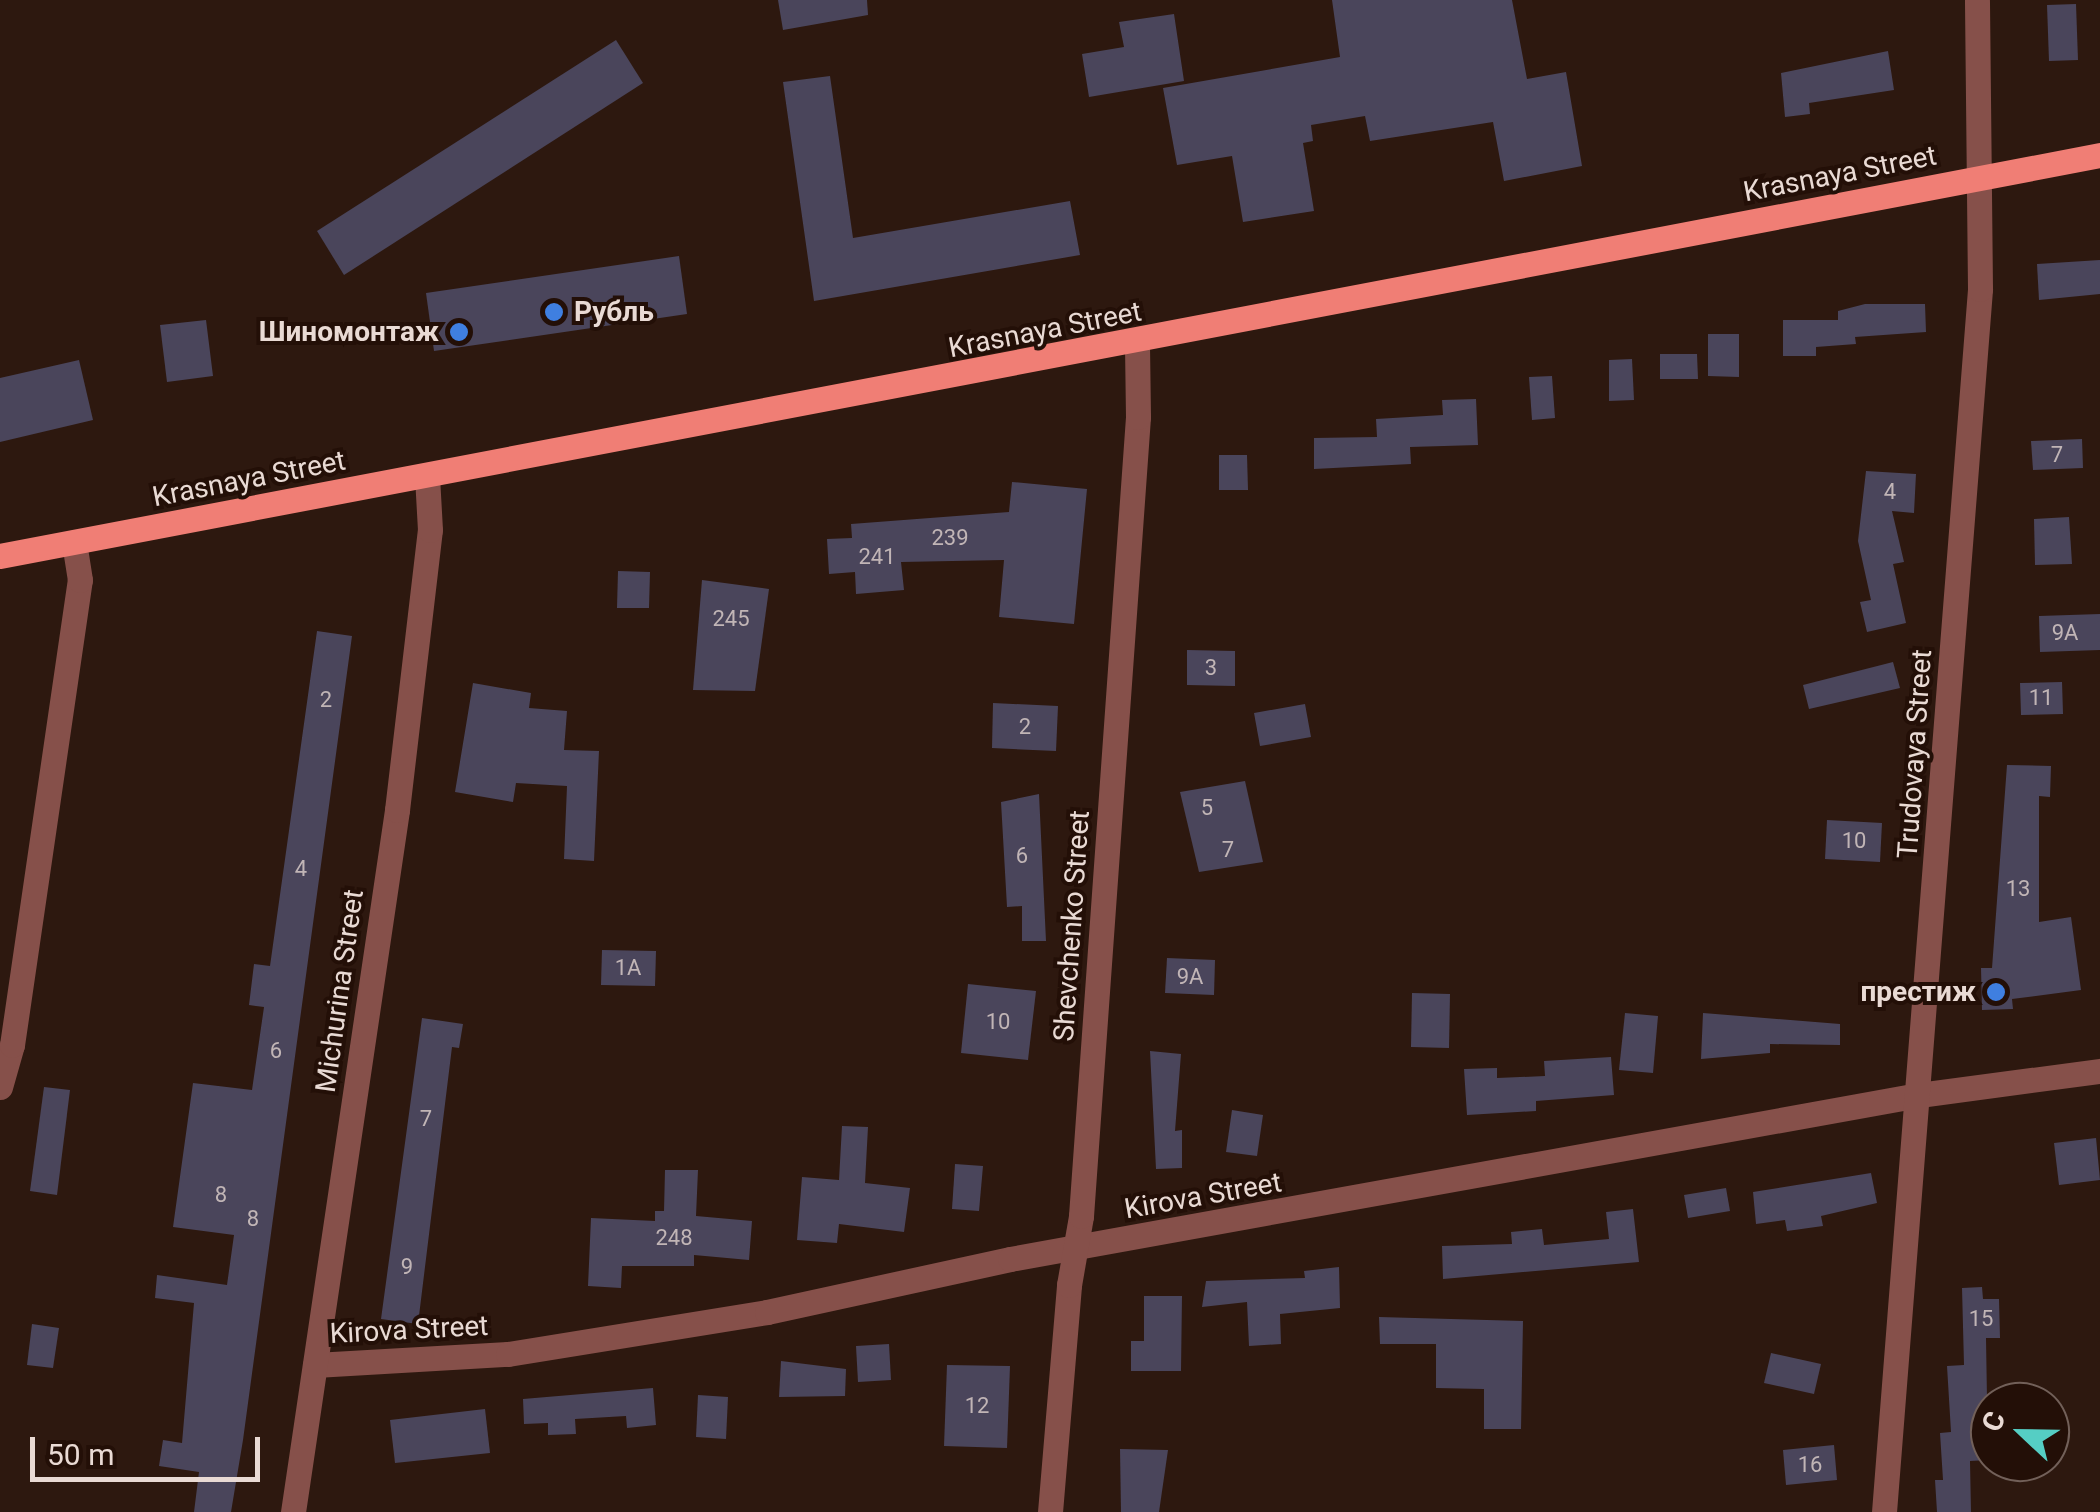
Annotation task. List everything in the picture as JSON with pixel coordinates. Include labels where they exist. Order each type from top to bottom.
[{"type":"main road","name":"Krasnaya Street","points":[[0,556],[1138,343],[2100,155]]},
{"type":"street","name":"Trudovaya Street","points":[[1884,1512],[1980,288],[1977,0]]},
{"type":"street","name":"Shevchenko Street","points":[[1050,1512],[1076,1250],[1136,436],[1138,343]]},
{"type":"street","name":"Michurina Street","points":[[293,1512],[397,810],[430,530],[427,476]]},
{"type":"street","points":[[0,1087],[12,1044],[80,580],[74,542]]},
{"type":"street","name":"Kirova Street","points":[[316,1365],[508,1354],[767,1312],[1076,1250],[1919,1095],[2100,1071]]},
{"type":"building","points":[[778,0],[867,0],[868,15],[783,30]]},
{"type":"building","points":[[1332,0],[1512,0],[1527,79],[1566,72],[1582,166],[1504,181],[1493,122],[1370,141],[1365,116],[1311,125],[1313,141],[1303,143],[1314,211],[1243,222],[1232,156],[1177,165],[1163,88],[1340,57]]},
{"type":"building","points":[[2076,4],[2078,60],[2049,61],[2047,5]]},
{"type":"building","points":[[1174,14],[1184,81],[1089,97],[1082,54],[1124,47],[1119,22]]},
{"type":"building","points":[[616,40],[643,83],[344,275],[317,231]]},
{"type":"building","points":[[1888,51],[1894,90],[1809,103],[1810,114],[1785,117],[1781,73]]},
{"type":"building","points":[[830,76],[853,238],[1070,201],[1080,255],[814,301],[783,82]]},
{"type":"building","points":[[679,256],[687,314],[434,351],[426,293]]},
{"type":"building","points":[[2100,260],[2100,294],[2039,300],[2037,264]]},
{"type":"building","points":[[1865,304],[1925,304],[1926,332],[1855,337],[1856,344],[1816,347],[1816,356],[1783,356],[1783,320],[1838,320],[1838,311]]},
{"type":"building","points":[[206,320],[213,376],[167,382],[160,325]]},
{"type":"building","points":[[1708,334],[1739,334],[1739,377],[1708,376]]},
{"type":"building","points":[[1660,354],[1697,354],[1698,379],[1660,379]]},
{"type":"building","points":[[1632,359],[1634,400],[1609,401],[1609,360]]},
{"type":"building","points":[[79,360],[93,420],[0,442],[0,378]]},
{"type":"building","points":[[1552,376],[1555,418],[1532,420],[1529,377]]},
{"type":"building","points":[[1476,399],[1478,445],[1410,447],[1411,464],[1314,469],[1314,438],[1377,437],[1376,419],[1443,415],[1442,400]]},
{"type":"building","points":[[2082,439],[2083,468],[2033,470],[2031,441]]},
{"type":"building","points":[[1219,455],[1247,455],[1248,490],[1219,490]]},
{"type":"building","points":[[1866,471],[1916,474],[1914,513],[1892,511],[1904,562],[1893,564],[1906,623],[1867,632],[1860,602],[1871,600],[1858,541]]},
{"type":"building","points":[[1012,482],[1087,489],[1074,624],[999,617],[1004,560],[901,562],[904,590],[856,594],[855,572],[829,574],[827,539],[852,538],[851,524],[1009,512]]},
{"type":"building","points":[[2069,517],[2072,564],[2035,565],[2034,519]]},
{"type":"building","points":[[618,571],[650,572],[649,608],[617,608]]},
{"type":"building","points":[[702,580],[769,589],[755,691],[693,690]]},
{"type":"building","points":[[2100,614],[2100,650],[2040,652],[2039,616]]},
{"type":"building","points":[[317,631],[352,636],[243,1440],[231,1512],[194,1512],[199,1472],[159,1466],[163,1440],[182,1443],[194,1303],[155,1298],[157,1275],[227,1285],[234,1235],[173,1227],[193,1083],[252,1090],[264,1007],[249,1005],[254,964],[270,966]]},
{"type":"building","points":[[1187,650],[1235,651],[1235,686],[1187,685]]},
{"type":"building","points":[[1893,662],[1900,688],[1809,709],[1803,685]]},
{"type":"building","points":[[2062,682],[2063,714],[2021,715],[2020,683]]},
{"type":"building","points":[[473,683],[531,693],[529,708],[567,711],[564,750],[599,751],[594,861],[564,859],[567,786],[516,783],[513,802],[455,792]]},
{"type":"building","points":[[993,703],[1058,706],[1056,751],[992,748]]},
{"type":"building","points":[[1305,704],[1311,737],[1260,746],[1254,713]]},
{"type":"building","points":[[2007,765],[2051,766],[2050,797],[2039,796],[2039,922],[2071,917],[2081,990],[2012,999],[2013,1009],[1982,1010],[1981,968],[1992,968]]},
{"type":"building","points":[[1245,781],[1263,862],[1199,872],[1180,792]]},
{"type":"building","points":[[1039,794],[1046,941],[1022,941],[1022,906],[1007,907],[1001,802]]},
{"type":"building","points":[[1827,820],[1882,823],[1880,862],[1825,859]]},
{"type":"building","points":[[602,950],[656,951],[655,986],[601,985]]},
{"type":"building","points":[[1167,958],[1215,960],[1214,995],[1165,993]]},
{"type":"building","points":[[968,984],[1036,991],[1028,1060],[961,1053]]},
{"type":"building","points":[[1412,993],[1450,994],[1449,1048],[1411,1047]]},
{"type":"building","points":[[1625,1013],[1658,1016],[1653,1073],[1619,1070]]},
{"type":"building","points":[[1703,1013],[1840,1024],[1840,1045],[1770,1044],[1770,1053],[1701,1059]]},
{"type":"building","points":[[422,1018],[463,1024],[459,1048],[452,1047],[418,1324],[381,1319]]},
{"type":"building","points":[[1150,1051],[1181,1054],[1175,1131],[1182,1130],[1182,1168],[1156,1169]]},
{"type":"building","points":[[1611,1057],[1614,1095],[1536,1101],[1536,1111],[1467,1115],[1464,1069],[1497,1068],[1497,1078],[1545,1076],[1544,1061]]},
{"type":"building","points":[[44,1087],[70,1090],[57,1195],[30,1191]]},
{"type":"building","points":[[1232,1110],[1263,1115],[1257,1156],[1226,1152]]},
{"type":"building","points":[[842,1126],[868,1127],[865,1183],[910,1188],[904,1232],[839,1224],[837,1243],[797,1240],[802,1177],[839,1180]]},
{"type":"building","points":[[2096,1138],[2100,1180],[2059,1185],[2054,1143]]},
{"type":"building","points":[[955,1164],[983,1166],[979,1211],[952,1209]]},
{"type":"building","points":[[665,1170],[698,1170],[696,1216],[752,1221],[749,1260],[694,1255],[694,1266],[622,1266],[621,1288],[588,1286],[591,1218],[655,1221],[655,1211],[664,1211]]},
{"type":"building","points":[[1871,1173],[1877,1203],[1821,1216],[1823,1226],[1787,1231],[1785,1220],[1756,1224],[1753,1192]]},
{"type":"building","points":[[1726,1188],[1730,1211],[1688,1218],[1684,1195]]},
{"type":"building","points":[[1633,1209],[1639,1262],[1443,1279],[1442,1246],[1512,1244],[1511,1232],[1542,1229],[1544,1245],[1609,1239],[1606,1212]]},
{"type":"building","points":[[1339,1267],[1340,1308],[1280,1314],[1281,1344],[1249,1346],[1247,1302],[1202,1307],[1206,1281],[1305,1278],[1304,1271]]},
{"type":"building","points":[[1982,1287],[1983,1299],[1999,1299],[2000,1338],[1986,1338],[1987,1382],[1970,1382],[1971,1512],[1937,1512],[1935,1480],[1943,1480],[1940,1433],[1951,1432],[1947,1366],[1964,1365],[1962,1288]]},
{"type":"building","points":[[1144,1296],[1182,1296],[1181,1371],[1131,1371],[1131,1341],[1144,1341]]},
{"type":"building","points":[[1379,1317],[1523,1321],[1521,1429],[1484,1429],[1484,1389],[1436,1388],[1436,1344],[1380,1344]]},
{"type":"building","points":[[32,1324],[59,1328],[53,1368],[27,1365]]},
{"type":"building","points":[[889,1344],[891,1380],[858,1382],[856,1346]]},
{"type":"building","points":[[1771,1353],[1821,1364],[1814,1394],[1764,1383]]},
{"type":"building","points":[[781,1361],[846,1369],[845,1396],[779,1397]]},
{"type":"building","points":[[947,1365],[1010,1366],[1007,1448],[944,1446]]},
{"type":"building","points":[[653,1388],[656,1425],[627,1428],[626,1416],[575,1419],[576,1434],[548,1435],[548,1423],[524,1424],[523,1399]]},
{"type":"building","points":[[698,1395],[728,1397],[726,1439],[696,1437]]},
{"type":"building","points":[[485,1409],[490,1453],[395,1463],[390,1420]]},
{"type":"building","points":[[1834,1445],[1837,1480],[1786,1485],[1783,1450]]},
{"type":"building","points":[[1120,1449],[1168,1450],[1159,1512],[1121,1512]]},
{"type":"place","name":"Рубль","points":[[554,312]]},
{"type":"place","name":"Шиномонтаж","points":[[459,332]]},
{"type":"place","name":"престиж","points":[[1996,992]]}]
